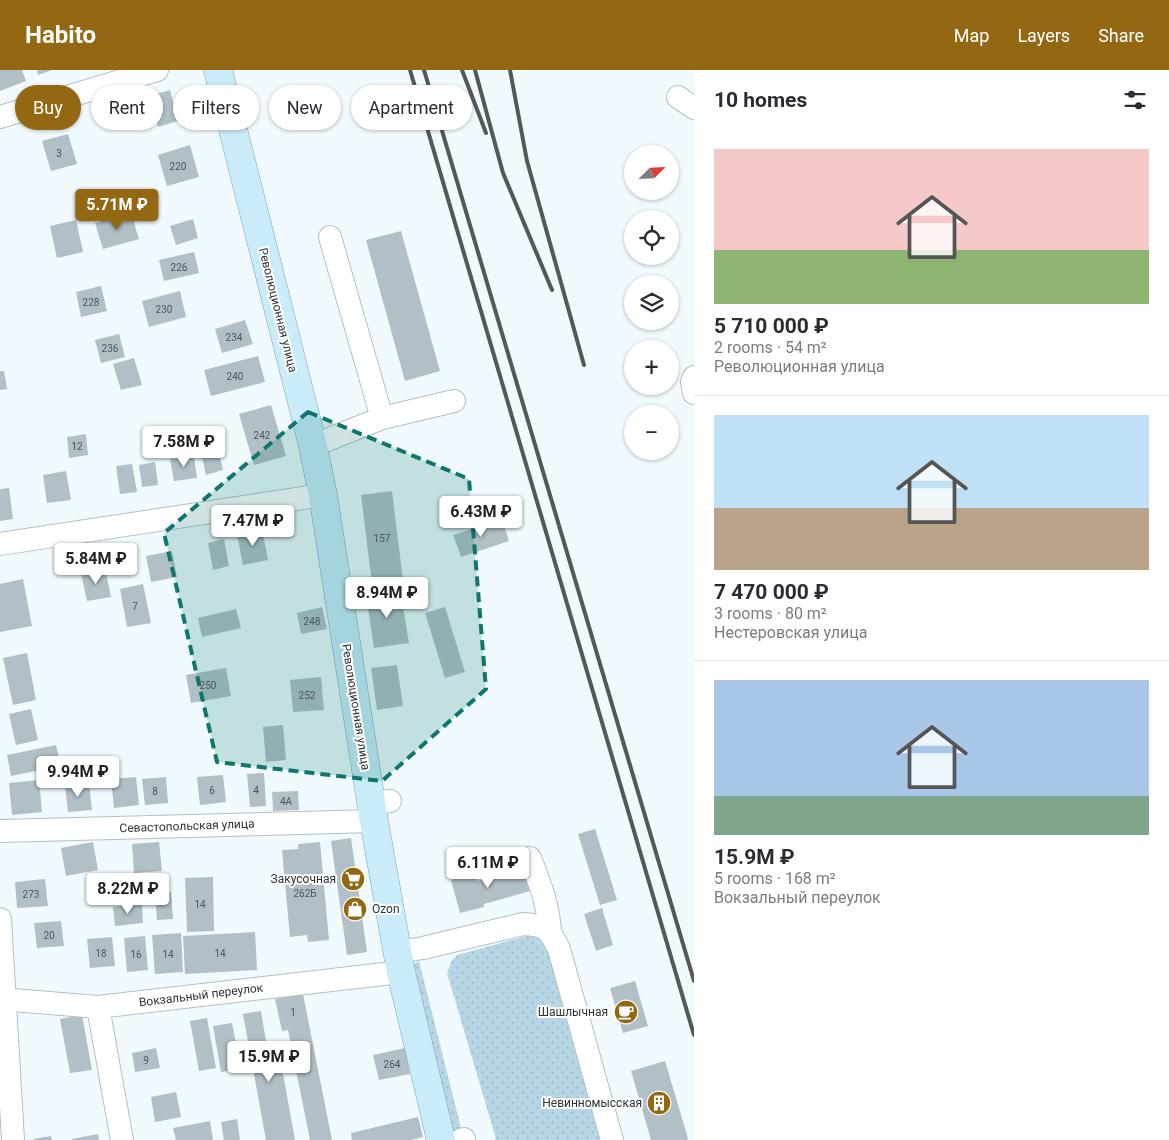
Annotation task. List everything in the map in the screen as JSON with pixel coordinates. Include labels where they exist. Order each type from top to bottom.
[{"type":"main road","name":"Революционная улица","points":[[218,70],[312,442],[323,495],[378,808],[400,962],[455,1140]]},
{"type":"street","points":[[0,117],[156,70]]},
{"type":"street","points":[[330,237],[382,418]]},
{"type":"street","points":[[694,377],[692,382],[694,393]]},
{"type":"street","points":[[312,442],[327,440],[382,418],[454,401]]},
{"type":"street","points":[[0,544],[323,495]]},
{"type":"street","name":"Севастопольская улица","points":[[0,831],[378,808]]},
{"type":"street","points":[[530,858],[544,893],[550,931],[558,949],[612,1140]]},
{"type":"street","points":[[0,919],[3,999],[13,1140]]},
{"type":"street","name":"Вокзальный переулок","points":[[3,999],[98,1007],[400,962],[522,924],[537,925],[550,931]]},
{"type":"street","points":[[98,1007],[122,1140]]},
{"type":"highlighted area","points":[[308,412],[469,479],[486,689],[382,781],[217,762],[164,533]]},
{"type":"shaded area","points":[[534,934],[547,944],[605,1140],[494,1140],[496,1139],[447,973],[452,960],[457,955]]},
{"type":"shaded area","points":[[419,961],[462,1132],[456,1134],[453,1131],[412,965]]},
{"type":"building","points":[[0,70],[22,70],[26,81],[0,91]]},
{"type":"building","points":[[37,70],[52,70],[38,75]]},
{"type":"building","points":[[170,90],[173,102],[173,122],[163,126],[163,92]]},
{"type":"building","points":[[68,134],[77,164],[51,171],[42,141]]},
{"type":"building","points":[[190,145],[199,177],[167,186],[158,155]]},
{"type":"building","points":[[131,213],[139,239],[103,249],[95,223]]},
{"type":"building","points":[[193,219],[198,238],[176,245],[170,226]]},
{"type":"building","points":[[76,220],[83,252],[57,258],[50,226]]},
{"type":"building","points":[[401,231],[440,371],[405,381],[366,240]]},
{"type":"building","points":[[194,252],[199,273],[164,281],[159,260]]},
{"type":"building","points":[[101,286],[107,311],[81,317],[76,292]]},
{"type":"building","points":[[180,291],[186,317],[149,327],[142,301]]},
{"type":"building","points":[[245,320],[253,344],[222,353],[215,329]]},
{"type":"building","points":[[119,334],[125,357],[101,363],[95,340]]},
{"type":"building","points":[[258,356],[265,382],[211,396],[204,370]]},
{"type":"building","points":[[134,358],[142,385],[121,390],[113,364]]},
{"type":"building","points":[[0,371],[4,371],[7,389],[0,390]]},
{"type":"building","points":[[271,405],[286,456],[254,465],[239,414]]},
{"type":"building","points":[[86,434],[88,455],[69,458],[67,437]]},
{"type":"building","points":[[217,444],[223,470],[206,475],[200,448]]},
{"type":"building","points":[[194,456],[197,478],[174,481],[170,459]]},
{"type":"building","points":[[155,462],[158,485],[142,487],[139,465]]},
{"type":"building","points":[[132,464],[137,492],[120,494],[116,466]]},
{"type":"building","points":[[66,471],[71,500],[47,503],[43,475]]},
{"type":"building","points":[[9,488],[13,519],[0,521],[0,489]]},
{"type":"building","points":[[392,491],[403,580],[372,584],[361,495]]},
{"type":"building","points":[[502,520],[509,541],[461,557],[453,535]]},
{"type":"building","points":[[262,529],[268,560],[243,565],[237,534]]},
{"type":"building","points":[[224,539],[229,566],[213,570],[208,543]]},
{"type":"building","points":[[172,551],[177,577],[151,582],[146,556]]},
{"type":"building","points":[[105,568],[111,597],[87,601],[81,573]]},
{"type":"building","points":[[23,579],[32,626],[0,632],[0,584]]},
{"type":"building","points":[[143,584],[151,623],[127,627],[120,589]]},
{"type":"building","points":[[400,589],[409,643],[374,648],[366,595]]},
{"type":"building","points":[[322,607],[327,629],[301,634],[297,613]]},
{"type":"building","points":[[445,607],[465,672],[445,678],[425,613]]},
{"type":"building","points":[[236,609],[241,628],[202,637],[198,618]]},
{"type":"building","points":[[27,653],[36,700],[13,705],[3,658]]},
{"type":"building","points":[[397,665],[403,706],[377,710],[371,668]]},
{"type":"building","points":[[226,668],[231,696],[191,703],[186,675]]},
{"type":"building","points":[[321,677],[324,710],[293,712],[290,680]]},
{"type":"building","points":[[31,709],[38,740],[16,745],[9,714]]},
{"type":"building","points":[[283,725],[286,760],[266,762],[263,727]]},
{"type":"building","points":[[56,745],[61,766],[11,776],[7,755]]},
{"type":"building","points":[[264,773],[266,806],[250,807],[247,774]]},
{"type":"building","points":[[223,775],[226,802],[200,805],[197,777]]},
{"type":"building","points":[[136,777],[139,805],[114,808],[111,779]]},
{"type":"building","points":[[166,777],[168,803],[145,805],[142,779]]},
{"type":"building","points":[[39,780],[42,812],[12,815],[9,783]]},
{"type":"building","points":[[89,784],[92,810],[68,812],[65,786]]},
{"type":"building","points":[[298,791],[299,810],[273,811],[272,792]]},
{"type":"building","points":[[595,829],[617,900],[600,905],[578,834]]},
{"type":"building","points":[[351,838],[367,952],[347,955],[331,841]]},
{"type":"building","points":[[93,842],[98,870],[66,876],[61,848]]},
{"type":"building","points":[[159,842],[162,871],[134,873],[132,844]]},
{"type":"building","points":[[320,842],[329,940],[308,942],[307,935],[290,937],[282,850],[298,849],[298,844]]},
{"type":"building","points":[[524,868],[530,891],[460,913],[451,880],[475,873],[477,881]]},
{"type":"building","points":[[213,877],[214,931],[187,932],[185,878]]},
{"type":"building","points":[[45,879],[48,906],[17,908],[15,882]]},
{"type":"building","points":[[171,892],[173,919],[157,920],[155,893]]},
{"type":"building","points":[[142,904],[143,923],[115,926],[113,907]]},
{"type":"building","points":[[602,908],[613,945],[596,951],[584,914]]},
{"type":"building","points":[[61,921],[64,946],[37,948],[34,923]]},
{"type":"building","points":[[255,932],[257,970],[185,974],[183,936]]},
{"type":"building","points":[[181,933],[183,972],[155,974],[152,935]]},
{"type":"building","points":[[145,936],[148,970],[127,972],[124,938]]},
{"type":"building","points":[[112,937],[115,966],[90,968],[87,939]]},
{"type":"building","points":[[635,981],[648,1026],[623,1033],[610,988]]},
{"type":"building","points":[[303,994],[332,1140],[310,1140],[288,1030],[282,1031],[275,999]]},
{"type":"building","points":[[261,1011],[269,1059],[280,1057],[295,1140],[266,1140],[243,1014]]},
{"type":"building","points":[[82,1015],[92,1070],[70,1073],[60,1019]]},
{"type":"building","points":[[207,1018],[216,1068],[199,1071],[190,1021]]},
{"type":"building","points":[[232,1023],[241,1069],[221,1072],[213,1026]]},
{"type":"building","points":[[156,1048],[160,1068],[135,1072],[132,1053]]},
{"type":"building","points":[[405,1048],[410,1074],[379,1080],[373,1055]]},
{"type":"building","name":"Невинномысская","points":[[665,1061],[688,1140],[651,1140],[631,1071]]},
{"type":"building","points":[[176,1092],[181,1117],[155,1122],[151,1097]]},
{"type":"building","points":[[418,1117],[423,1137],[411,1140],[352,1140],[351,1133]]},
{"type":"building","points":[[237,1119],[240,1140],[224,1140],[221,1122]]},
{"type":"building","points":[[210,1121],[213,1140],[176,1140],[173,1128]]},
{"type":"building","points":[[98,1134],[99,1140],[72,1140],[72,1139]]},
{"type":"building","points":[[51,1136],[52,1140],[34,1140],[34,1139]]},
{"type":"railway","points":[[410,70],[694,1035]]},
{"type":"railway","points":[[424,70],[694,981]]},
{"type":"railway","points":[[462,70],[486,133]]},
{"type":"railway","points":[[475,70],[503,173],[552,290]]},
{"type":"railway","points":[[510,70],[527,161],[584,365]]},
{"type":"place","name":"Закусочная","points":[[353,879]]},
{"type":"place","name":"Ozon","points":[[355,909]]},
{"type":"place","name":"Шашлычная","points":[[626,1012]]},
{"type":"place","name":"Невинномысская","points":[[659,1103]]}]
